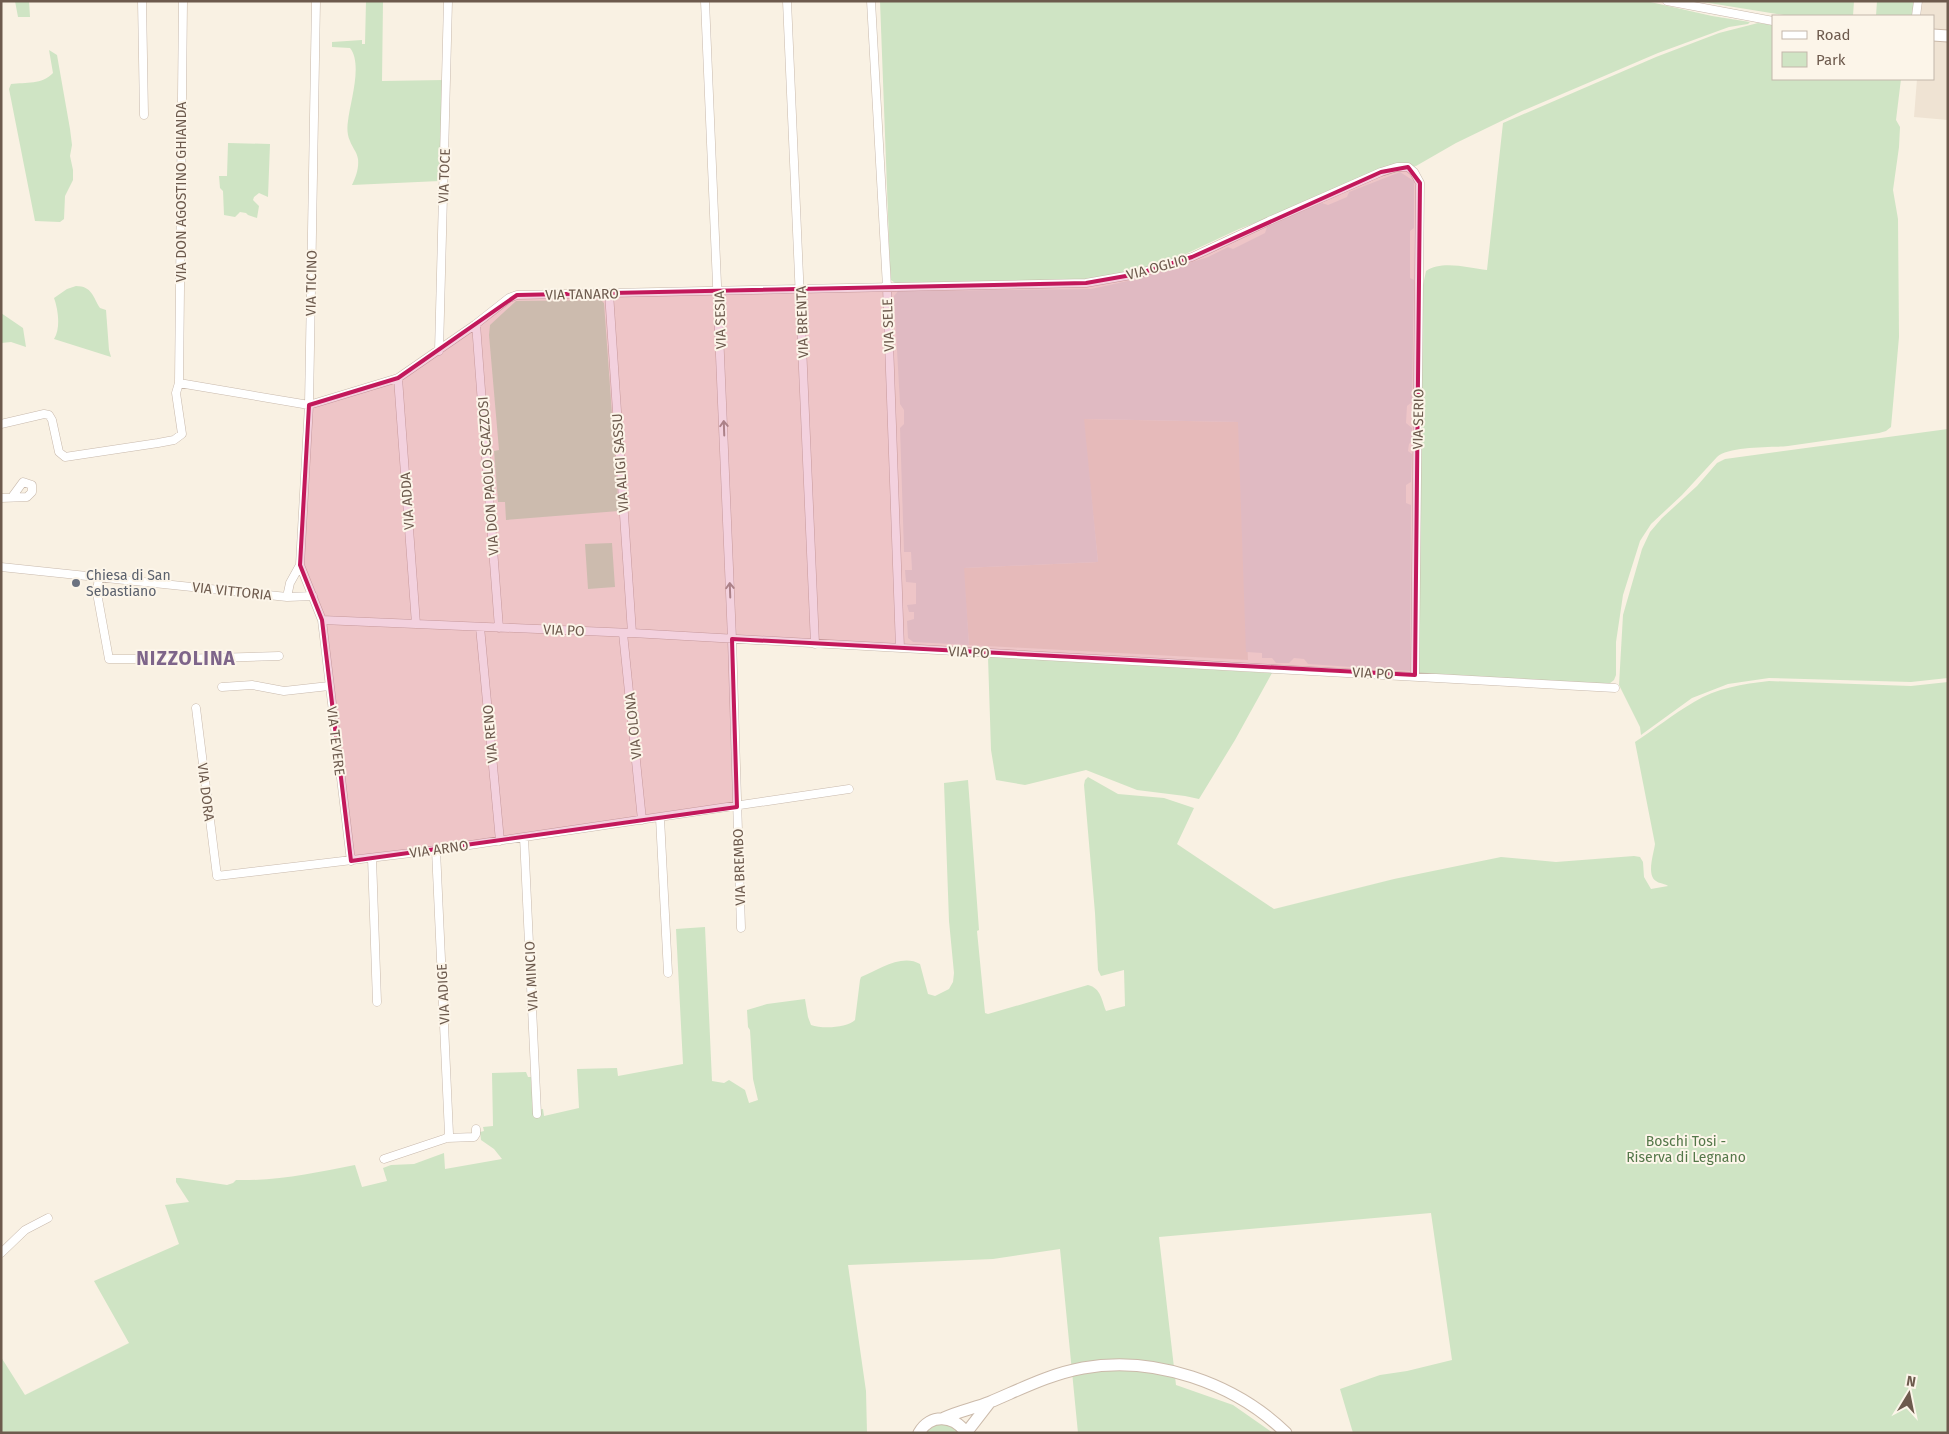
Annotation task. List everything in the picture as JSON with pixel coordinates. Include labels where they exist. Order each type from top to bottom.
[{"type":"main road","points":[[1934,35],[1948,36]]},
{"type":"main road","points":[[919,1432],[930,1421],[990,1402],[1054,1375],[1083,1368],[1111,1365],[1137,1366],[1178,1372],[1202,1380],[1263,1412],[1286,1433]]},
{"type":"main road","points":[[944,1418],[957,1422],[966,1433],[990,1402]]},
{"type":"street","points":[[142,1],[144,115]]},
{"type":"street","name":"VIA DON AGOSTINO GHIANDA","points":[[1,424],[44,414],[49,416],[52,420],[59,452],[65,457],[174,440],[182,434],[176,393],[180,383],[183,1]]},
{"type":"street","name":"VIA TICINO","points":[[300,565],[309,405],[316,1]]},
{"type":"street","name":"VIA TOCE","points":[[439,350],[448,1]]},
{"type":"street","name":"VIA SESIA","points":[[705,1],[732,639],[736,807]]},
{"type":"street","name":"VIA BRENTA","points":[[787,1],[801,288],[815,644]]},
{"type":"street","name":"VIA SELE","points":[[871,1],[887,286],[900,648]]},
{"type":"street","points":[[1667,1],[1772,20]]},
{"type":"street","points":[[1916,15],[1918,1]]},
{"type":"street","name":"VIA OGLIO","points":[[887,286],[1086,283],[1137,274],[1214,248],[1269,221],[1382,172],[1397,167],[1408,167]]},
{"type":"street","name":"VIA SERIO","points":[[1408,167],[1414,172],[1420,183],[1415,676]]},
{"type":"street","name":"VIA TANARO","points":[[309,405],[398,378],[514,296],[887,286]]},
{"type":"street","name":"VIA ALIGI SASSU","points":[[609,293],[627,633]]},
{"type":"street","name":"VIA DON PAOLO SCAZZOSI","points":[[476,324],[499,628]]},
{"type":"street","name":"VIA ADDA","points":[[398,378],[416,624]]},
{"type":"street","points":[[180,383],[309,405]]},
{"type":"street","points":[[1,498],[12,497]]},
{"type":"street","points":[[287,597],[290,583],[300,565]]},
{"type":"street","name":"VIA TEVERE","points":[[300,565],[322,620],[351,861]]},
{"type":"street","name":"VIA VITTORIA","points":[[1,567],[287,597],[313,596]]},
{"type":"street","points":[[99,576],[97,594],[109,659],[279,656]]},
{"type":"street","points":[[290,583],[298,578],[308,584]]},
{"type":"street","name":"VIA PO","points":[[322,620],[627,633],[1615,688]]},
{"type":"street","name":"VIA RENO","points":[[480,627],[500,841]]},
{"type":"street","name":"VIA OLONA","points":[[627,633],[642,820]]},
{"type":"street","points":[[222,687],[252,685],[284,691],[329,686]]},
{"type":"street","name":"VIA DORA","points":[[196,708],[217,876]]},
{"type":"street","name":"VIA ARNO","points":[[217,876],[436,850],[849,789]]},
{"type":"street","name":"VIA BREMBO","points":[[736,807],[740,928]]},
{"type":"street","points":[[660,818],[668,973]]},
{"type":"street","name":"VIA MINCIO","points":[[524,837],[537,1114]]},
{"type":"street","name":"VIA ADIGE","points":[[436,850],[450,1134],[447,1138]]},
{"type":"street","points":[[372,858],[377,1002]]},
{"type":"street","points":[[384,1159],[447,1138],[474,1137],[476,1129]]},
{"type":"street","points":[[1,1253],[25,1230],[48,1218]]},
{"type":"highlighted area","points":[[1408,167],[1420,183],[1415,675],[732,639],[737,807],[351,861],[322,620],[300,565],[309,405],[398,378],[517,295],[1086,283],[1137,274],[1192,257],[1381,172]]},
{"type":"shaded area","points":[[1918,1],[1948,1],[1948,120],[1914,117],[1917,80],[1934,80],[1934,15],[1917,15]]},
{"type":"shaded area","points":[[1400,172],[1414,181],[1414,228],[1410,231],[1410,278],[1414,280],[1412,402],[1407,406],[1406,423],[1412,428],[1412,441],[1409,444],[1408,451],[1412,454],[1411,482],[1406,485],[1406,503],[1411,505],[1410,671],[1308,664],[1304,659],[1294,658],[1289,663],[1276,663],[1272,658],[1262,658],[1262,653],[1246,652],[1238,422],[1084,419],[1098,562],[964,568],[969,645],[913,642],[908,638],[907,621],[914,619],[914,612],[909,612],[907,605],[916,604],[916,583],[906,582],[905,570],[912,570],[911,552],[904,552],[900,428],[904,424],[904,410],[900,404],[894,296],[898,291],[1091,289],[1141,278],[1208,257],[1228,247],[1233,249],[1265,233],[1267,227],[1293,215],[1322,203],[1328,205],[1347,197],[1349,192]]},
{"type":"shaded area","points":[[1083,419],[1239,422],[1248,660],[969,645],[963,568],[1098,562]]},
{"type":"green space","points":[[15,1],[29,1],[30,17],[18,17]]},
{"type":"green space","points":[[366,1],[383,1],[382,81],[444,80],[440,181],[352,185],[357,172],[358,159],[349,139],[347,126],[356,73],[354,55],[350,48],[332,47],[332,42],[362,40],[362,44],[365,44]]},
{"type":"green space","points":[[880,1],[1646,1],[1712,16],[1750,22],[1729,27],[1658,53],[1522,111],[1456,143],[1416,166],[1358,184],[1239,229],[1175,259],[1148,269],[1098,280],[895,283],[891,280],[890,268]]},
{"type":"green space","points":[[1697,1],[1854,1],[1853,15],[1784,15]]},
{"type":"green space","points":[[1877,1],[1914,1],[1912,15],[1876,15]]},
{"type":"green space","points":[[1758,23],[1772,25],[1772,80],[1901,80],[1896,120],[1900,127],[1899,147],[1893,190],[1898,219],[1899,337],[1891,427],[1879,433],[1788,446],[1740,449],[1723,453],[1717,457],[1682,495],[1651,524],[1640,541],[1623,595],[1616,642],[1616,675],[1609,684],[1420,673],[1418,671],[1422,290],[1426,271],[1448,265],[1487,270],[1503,123],[1656,57],[1719,33]]},
{"type":"green space","points":[[49,50],[57,55],[72,145],[70,156],[73,180],[65,196],[64,219],[60,222],[35,221],[9,89],[11,84],[39,81],[49,77],[53,73]]},
{"type":"green space","points":[[228,143],[270,144],[268,197],[259,193],[254,197],[253,200],[259,206],[257,218],[240,212],[235,217],[224,215],[223,191],[220,188],[219,176],[227,176]]},
{"type":"green space","points":[[76,286],[89,290],[100,308],[106,310],[111,357],[54,339],[58,330],[58,313],[54,298],[67,289]]},
{"type":"green space","points":[[601,300],[604,303],[619,511],[506,520],[505,502],[498,502],[494,451],[499,450],[489,335],[490,325],[516,301]]},
{"type":"green space","points":[[1,313],[23,328],[26,347],[11,342],[1,343]]},
{"type":"green space","points":[[1948,429],[1948,678],[1911,682],[1769,678],[1728,684],[1692,698],[1641,735],[1640,727],[1619,685],[1623,615],[1642,549],[1650,532],[1662,518],[1697,486],[1717,463],[1725,459]]},
{"type":"green space","points":[[612,543],[615,587],[588,589],[585,544]]},
{"type":"green space","points":[[988,657],[1272,673],[1235,740],[1199,799],[1137,790],[1086,770],[1025,785],[996,780],[991,750]]},
{"type":"green space","name":"Boschi Tosi - Riserva di Legnano","points":[[1769,681],[1911,686],[1948,682],[1948,1433],[1353,1433],[1340,1389],[1380,1375],[1407,1371],[1452,1360],[1431,1213],[1159,1237],[1176,1385],[1233,1405],[1273,1433],[1078,1433],[1060,1249],[993,1259],[848,1265],[866,1391],[867,1433],[1,1433],[1,1357],[25,1395],[129,1343],[94,1281],[179,1244],[165,1205],[189,1202],[176,1182],[176,1178],[227,1185],[236,1180],[281,1178],[355,1165],[362,1187],[387,1181],[383,1168],[391,1165],[414,1164],[444,1153],[445,1169],[502,1159],[494,1149],[481,1140],[480,1132],[484,1131],[483,1127],[493,1126],[492,1073],[526,1072],[528,1077],[531,1077],[533,1110],[543,1109],[544,1116],[579,1108],[577,1069],[617,1068],[618,1076],[683,1064],[676,929],[705,927],[712,1081],[724,1083],[729,1080],[745,1090],[749,1103],[758,1100],[753,1079],[747,1010],[767,1004],[805,999],[811,1025],[828,1027],[846,1025],[855,1020],[861,977],[890,964],[906,960],[920,964],[928,994],[935,996],[949,989],[953,982],[954,973],[949,921],[944,783],[968,780],[979,930],[977,931],[985,1013],[988,1014],[1088,985],[1096,989],[1106,1011],[1125,1006],[1124,970],[1101,976],[1098,970],[1084,785],[1088,777],[1118,794],[1164,798],[1194,808],[1177,844],[1274,909],[1394,879],[1501,857],[1556,862],[1640,857],[1643,862],[1644,877],[1651,889],[1668,886],[1656,881],[1651,874],[1655,844],[1635,742],[1702,697],[1730,687]]},
{"type":"green space","points":[[938,1423],[950,1424],[961,1433],[925,1433]]},
{"type":"place","name":"Chiesa di San Sebastiano","points":[[76,583]]},
{"type":"district","name":"NIZZOLINA","points":[[186,658]]}]
